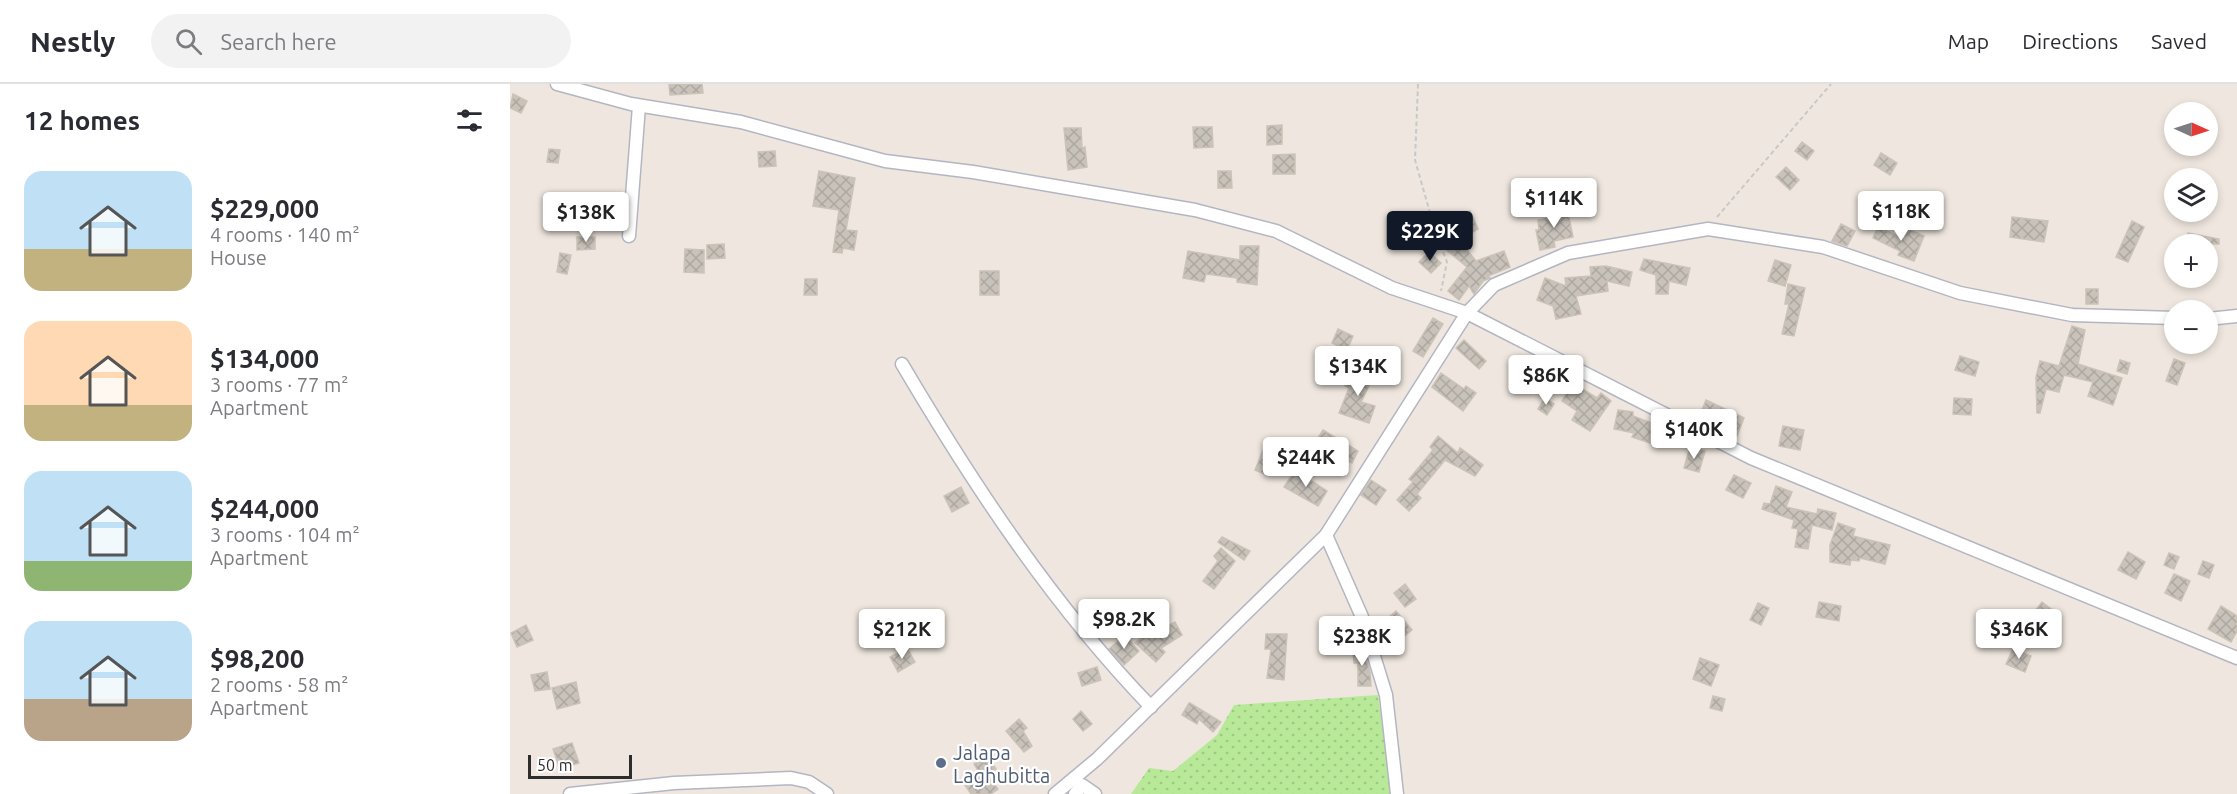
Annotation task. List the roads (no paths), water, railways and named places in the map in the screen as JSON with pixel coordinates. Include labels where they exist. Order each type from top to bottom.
[{"type":"street","points":[[557,84],[639,106],[741,122],[885,160],[973,172],[1195,210],[1276,231],[1392,288],[1467,313],[1751,458],[2237,658]]},
{"type":"street","points":[[629,236],[639,106]]},
{"type":"street","points":[[1055,794],[1097,759],[1326,535],[1467,313],[1494,285],[1568,253],[1708,229],[1823,247],[1960,294],[2072,315],[2164,318]]},
{"type":"street","points":[[2218,318],[2237,316]]},
{"type":"street","points":[[902,364],[988,503],[1021,550],[1091,640],[1151,707]]},
{"type":"street","points":[[1326,535],[1362,617],[1386,695],[1397,794]]},
{"type":"street","points":[[570,794],[674,783],[791,778],[809,782],[827,794]]},
{"type":"street","points":[[1075,794],[1082,785],[1095,794]]},
{"type":"place","name":"Jalapa Laghubitta","points":[[941,763]]}]
